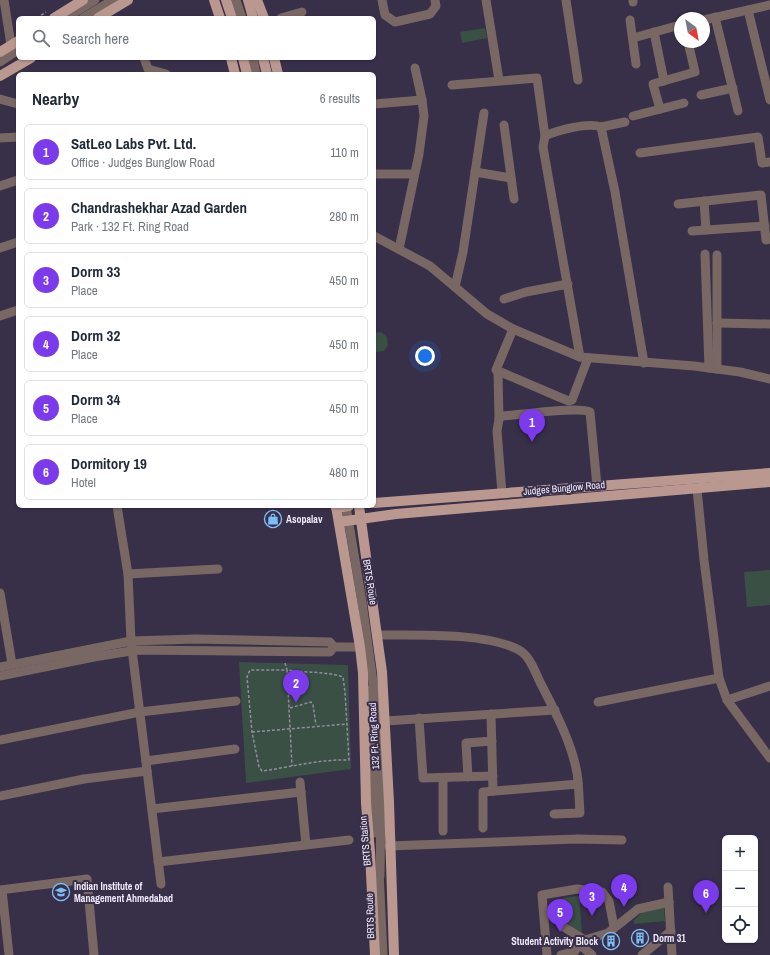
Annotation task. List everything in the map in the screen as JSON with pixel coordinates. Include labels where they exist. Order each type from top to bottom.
[{"type":"main road","points":[[57,16],[83,0]]},
{"type":"main road","points":[[101,16],[128,0]]},
{"type":"main road","points":[[214,0],[219,16]]},
{"type":"main road","points":[[226,0],[231,16]]},
{"type":"main road","points":[[248,0],[252,16]]},
{"type":"main road","points":[[257,0],[263,16]]},
{"type":"main road","points":[[0,52],[16,45]]},
{"type":"main road","points":[[2,76],[28,60]]},
{"type":"main road","points":[[232,60],[235,72]]},
{"type":"main road","points":[[243,60],[246,72]]},
{"type":"main road","points":[[264,60],[266,72]]},
{"type":"main road","points":[[274,60],[278,72]]},
{"type":"main road","name":"Judges Bunglow Road","points":[[376,503],[770,473]]},
{"type":"main road","name":"Judges Bunglow Road","points":[[344,521],[361,518],[770,482]]},
{"type":"main road","name":"132 Ft. Ring Road","points":[[343,508],[363,673],[366,804],[375,955]]},
{"type":"main road","name":"132 Ft. Ring Road","points":[[359,508],[378,635],[385,721],[394,955]]},
{"type":"street","points":[[0,63],[16,45],[4,0]]},
{"type":"street","points":[[69,16],[95,0]]},
{"type":"street","points":[[86,16],[113,0]]},
{"type":"street","points":[[236,0],[241,16]]},
{"type":"street","points":[[382,0],[385,15],[395,22],[430,14],[436,6],[435,0]]},
{"type":"street","points":[[486,0],[499,80]]},
{"type":"street","points":[[566,0],[578,80]]},
{"type":"street","points":[[710,18],[770,5]]},
{"type":"street","points":[[748,10],[770,100]]},
{"type":"street","points":[[288,16],[302,12]]},
{"type":"street","points":[[715,17],[738,111]]},
{"type":"street","points":[[630,20],[636,64]]},
{"type":"street","points":[[633,38],[674,27]]},
{"type":"street","points":[[654,32],[664,81]]},
{"type":"street","points":[[660,109],[652,84],[695,72],[689,48]]},
{"type":"street","points":[[0,63],[16,55]]},
{"type":"street","points":[[145,60],[148,72]]},
{"type":"street","points":[[252,60],[256,72]]},
{"type":"street","points":[[399,249],[424,116],[415,68]]},
{"type":"street","points":[[452,84],[537,78],[545,136],[543,147],[568,284],[584,358],[577,392],[572,400],[569,401]]},
{"type":"street","points":[[701,95],[733,88]]},
{"type":"street","points":[[0,92],[3,100],[16,103]]},
{"type":"street","points":[[376,104],[422,100]]},
{"type":"street","points":[[633,116],[684,103]]},
{"type":"street","points":[[455,287],[463,252],[484,113]]},
{"type":"street","points":[[545,136],[552,132],[594,124],[601,127],[625,122]]},
{"type":"street","points":[[504,125],[514,200]]},
{"type":"street","points":[[601,127],[615,192],[644,364]]},
{"type":"street","points":[[0,138],[16,137]]},
{"type":"street","points":[[640,153],[758,137],[762,162],[770,162]]},
{"type":"street","points":[[475,172],[511,178]]},
{"type":"street","points":[[376,174],[414,174]]},
{"type":"street","points":[[0,186],[16,181]]},
{"type":"street","points":[[678,204],[761,195],[766,240],[770,239]]},
{"type":"street","points":[[704,201],[706,230]]},
{"type":"street","points":[[692,231],[764,226]]},
{"type":"street","points":[[376,237],[430,266],[487,314],[513,329],[584,358],[644,364],[713,368],[770,379]]},
{"type":"street","points":[[0,248],[16,243]]},
{"type":"street","points":[[705,254],[713,368]]},
{"type":"street","points":[[713,368],[717,323],[717,255]]},
{"type":"street","points":[[504,299],[526,292],[568,284]]},
{"type":"street","points":[[0,316],[16,311]]},
{"type":"street","points":[[717,323],[769,324]]},
{"type":"street","points":[[502,493],[497,431],[499,419],[498,372],[496,367],[513,329]]},
{"type":"street","points":[[498,372],[569,401]]},
{"type":"street","points":[[569,401],[571,410]]},
{"type":"street","points":[[499,419],[502,416],[571,410],[586,410],[590,412],[597,486]]},
{"type":"street","points":[[697,489],[704,560],[719,678],[727,700],[770,758]]},
{"type":"street","points":[[117,508],[128,574],[131,641],[161,884]]},
{"type":"street","name":"BRTS Route","points":[[344,521],[370,663]]},
{"type":"street","points":[[128,574],[218,569]]},
{"type":"street","points":[[0,593],[12,664]]},
{"type":"street","points":[[378,635],[448,636],[502,643],[522,652],[531,663],[555,710],[564,730],[577,773],[580,813],[554,814]]},
{"type":"street","points":[[0,666],[131,641],[196,639],[302,641],[330,642],[334,647]]},
{"type":"street","points":[[334,647],[360,647]]},
{"type":"street","points":[[0,676],[94,657],[133,651],[330,652],[334,647]]},
{"type":"street","name":"BRTS Station","points":[[370,663],[378,733],[381,800],[380,876]]},
{"type":"street","points":[[598,702],[719,678]]},
{"type":"street","points":[[727,700],[770,686]]},
{"type":"street","points":[[0,740],[140,712],[236,700]]},
{"type":"street","points":[[385,721],[555,710]]},
{"type":"street","points":[[491,714],[493,791]]},
{"type":"street","points":[[419,718],[423,778],[493,776]]},
{"type":"street","points":[[468,777],[466,743],[492,741]]},
{"type":"street","points":[[0,796],[235,749]]},
{"type":"street","points":[[443,778],[443,832]]},
{"type":"street","points":[[300,782],[306,845]]},
{"type":"street","points":[[484,828],[483,792],[578,784]]},
{"type":"street","points":[[152,809],[301,792]]},
{"type":"street","points":[[389,846],[577,839],[622,840]]},
{"type":"street","points":[[158,862],[349,840]]},
{"type":"street","name":"BRTS Route","points":[[380,876],[383,955]]},
{"type":"street","points":[[9,955],[1,890],[87,879],[94,955]]},
{"type":"street","points":[[668,887],[672,955]]},
{"type":"street","points":[[547,955],[542,895],[577,889],[602,892],[610,901],[614,927]]},
{"type":"street","points":[[561,955],[575,951],[582,942],[608,933],[638,909],[669,902]]},
{"type":"street","points":[[562,926],[582,942],[592,955]]},
{"type":"street","points":[[642,955],[671,931]]},
{"type":"path","points":[[285,663],[287,670],[292,727],[292,766]]},
{"type":"path","points":[[250,670],[287,670],[308,674],[330,672],[343,677],[347,724],[349,760],[332,759],[262,771],[259,767],[252,732],[247,683],[250,670]]},
{"type":"path","points":[[311,698],[316,726]]},
{"type":"path","points":[[290,708],[311,702]]},
{"type":"path","points":[[252,732],[292,727],[347,724]]},
{"type":"green space","points":[[485,28],[487,38],[462,43],[460,32]]},
{"type":"green space","points":[[381,332],[387,337],[388,345],[384,351],[376,352],[376,333]]},
{"type":"green space","points":[[770,570],[770,605],[747,607],[744,572]]},
{"type":"green space","points":[[239,662],[348,665],[351,769],[246,783]]},
{"type":"green space","points":[[579,896],[582,933],[579,934],[565,921],[563,898]]},
{"type":"green space","points":[[664,907],[665,921],[634,924],[634,920],[647,908]]},
{"type":"place","name":"SatLeo Labs Pvt. Ltd.","points":[[532,442]]},
{"type":"place","name":"Asopalav","points":[[273,519]]},
{"type":"place","name":"Chandrashekhar Azad Garden","points":[[296,703]]},
{"type":"place","name":"Indian Institute of Management Ahmedabad","points":[[61,892]]},
{"type":"place","name":"Dorm 32","points":[[624,907]]},
{"type":"place","name":"Dormitory 19","points":[[706,913]]},
{"type":"place","name":"Dorm 33","points":[[592,916]]},
{"type":"place","name":"Dorm 34","points":[[560,932]]},
{"type":"place","name":"Dorm 31","points":[[640,938]]},
{"type":"place","name":"Student Activity Block","points":[[611,941]]}]
